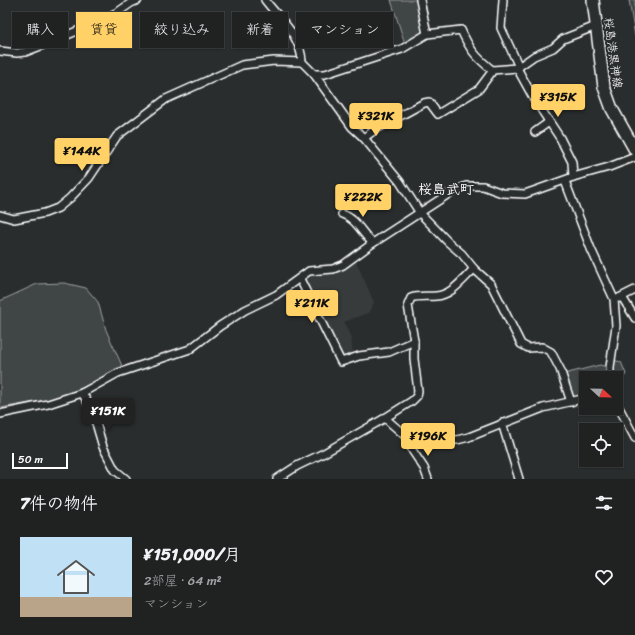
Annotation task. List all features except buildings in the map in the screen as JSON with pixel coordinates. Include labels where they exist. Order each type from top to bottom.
[{"type":"main road","name":"桜島港黒神線","points":[[593,0],[602,79],[606,94],[612,109],[635,150]]},
{"type":"street","points":[[0,51],[17,53],[42,46],[89,26],[118,12],[138,0]]},
{"type":"street","points":[[420,0],[427,34]]},
{"type":"street","points":[[503,0],[501,28],[518,68],[549,122],[560,138],[572,162],[573,177]]},
{"type":"street","points":[[268,2],[292,32],[302,52],[302,62]]},
{"type":"street","points":[[314,74],[329,73],[402,49],[427,34],[461,30],[468,46],[476,56],[492,70],[518,68],[534,56],[553,48],[563,39],[596,26]]},
{"type":"street","points":[[0,216],[14,219],[45,214],[58,208],[89,178],[117,136],[166,99],[242,65],[274,61],[302,62],[314,74],[352,127],[364,138],[400,182],[420,213],[462,254],[474,269],[491,284],[520,344],[528,348],[542,347],[551,352],[560,369],[571,402]]},
{"type":"street","points":[[364,138],[376,129],[424,103],[429,102],[438,114],[479,89],[492,70]]},
{"type":"street","points":[[535,132],[549,122]]},
{"type":"street","points":[[0,414],[48,404],[82,393],[118,373],[190,349],[220,326],[239,314],[276,295],[309,272],[333,269],[343,265],[373,243],[450,193],[466,186],[483,186],[502,193],[525,194],[635,157]]},
{"type":"street","points":[[565,181],[591,249],[614,299],[616,326],[610,371]]},
{"type":"street","points":[[342,214],[350,217],[366,237],[373,243]]},
{"type":"street","points":[[277,479],[297,466],[324,453],[412,401],[418,391],[414,359],[414,340],[408,305],[411,298],[418,296],[438,296],[448,293],[474,269]]},
{"type":"street","points":[[300,279],[341,362],[359,356],[389,352],[414,340]]},
{"type":"street","points":[[614,299],[622,297],[635,290]]},
{"type":"street","points":[[622,297],[635,318]]},
{"type":"street","points":[[82,393],[96,423],[103,447],[115,470],[126,479]]},
{"type":"street","points":[[410,440],[429,438],[458,440],[543,408],[579,400]]},
{"type":"street","points":[[623,415],[635,438]]},
{"type":"street","points":[[385,418],[410,440],[412,450],[424,468],[428,479]]},
{"type":"street","points":[[502,423],[519,479]]},
{"type":"shaded area","points":[[391,0],[419,0],[425,33],[405,44]]},
{"type":"shaded area","points":[[629,0],[635,0],[635,36]]},
{"type":"shaded area","points":[[355,259],[374,302],[370,312],[344,322],[351,338],[353,355],[342,358],[303,279]]},
{"type":"shaded area","points":[[64,283],[86,288],[98,302],[106,330],[123,368],[73,392],[47,400],[0,408],[0,301],[37,284]]},
{"type":"shaded area","points":[[613,360],[621,362],[626,374],[623,378],[623,371],[614,371]]},
{"type":"shaded area","points":[[600,365],[607,367],[607,371],[579,371],[579,397],[574,398],[570,394],[564,374]]},
{"type":"district","name":"桜島武町","points":[[446,189]]}]
